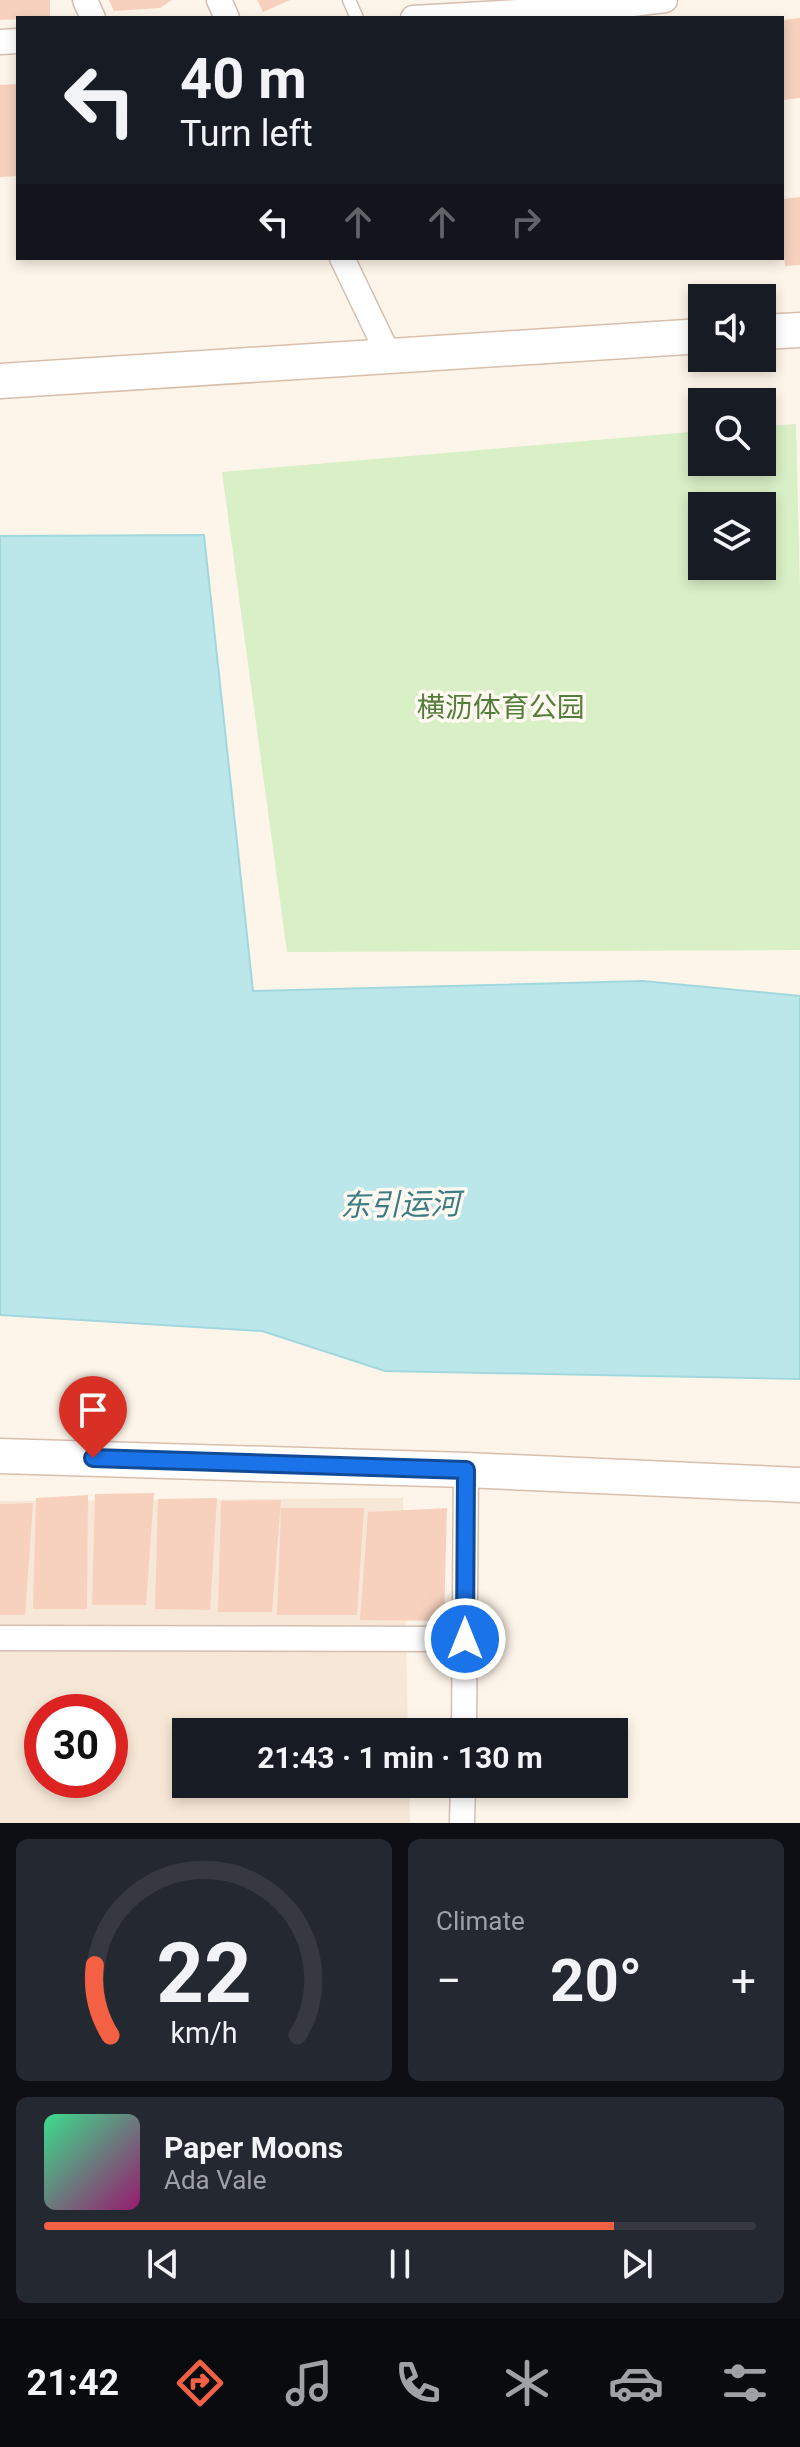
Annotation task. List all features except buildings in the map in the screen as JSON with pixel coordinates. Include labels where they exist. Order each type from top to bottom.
[{"type":"street","points":[[441,16],[665,0]]},
{"type":"street","points":[[343,260],[389,356]]},
{"type":"street","points":[[776,331],[800,330]]},
{"type":"street","points":[[0,381],[688,337]]},
{"type":"street","points":[[0,1456],[466,1470],[800,1485]]},
{"type":"street","points":[[464,1718],[466,1470]]},
{"type":"street","points":[[0,1638],[465,1639]]},
{"type":"street","points":[[462,1823],[463,1798]]},
{"type":"shaded area","points":[[403,1498],[408,1718],[172,1718],[172,1798],[409,1798],[410,1823],[0,1823],[0,1501]]},
{"type":"green space","name":"横沥体育公园","points":[[796,424],[800,592],[800,950],[287,952],[222,472],[688,432],[688,476],[776,476],[776,425]]},
{"type":"water","name":"东引运河","points":[[204,535],[253,991],[643,981],[800,996],[800,1379],[385,1371],[262,1331],[0,1315],[0,536]]},
{"type":"route","points":[[93,1458],[466,1470],[465,1639]]}]
